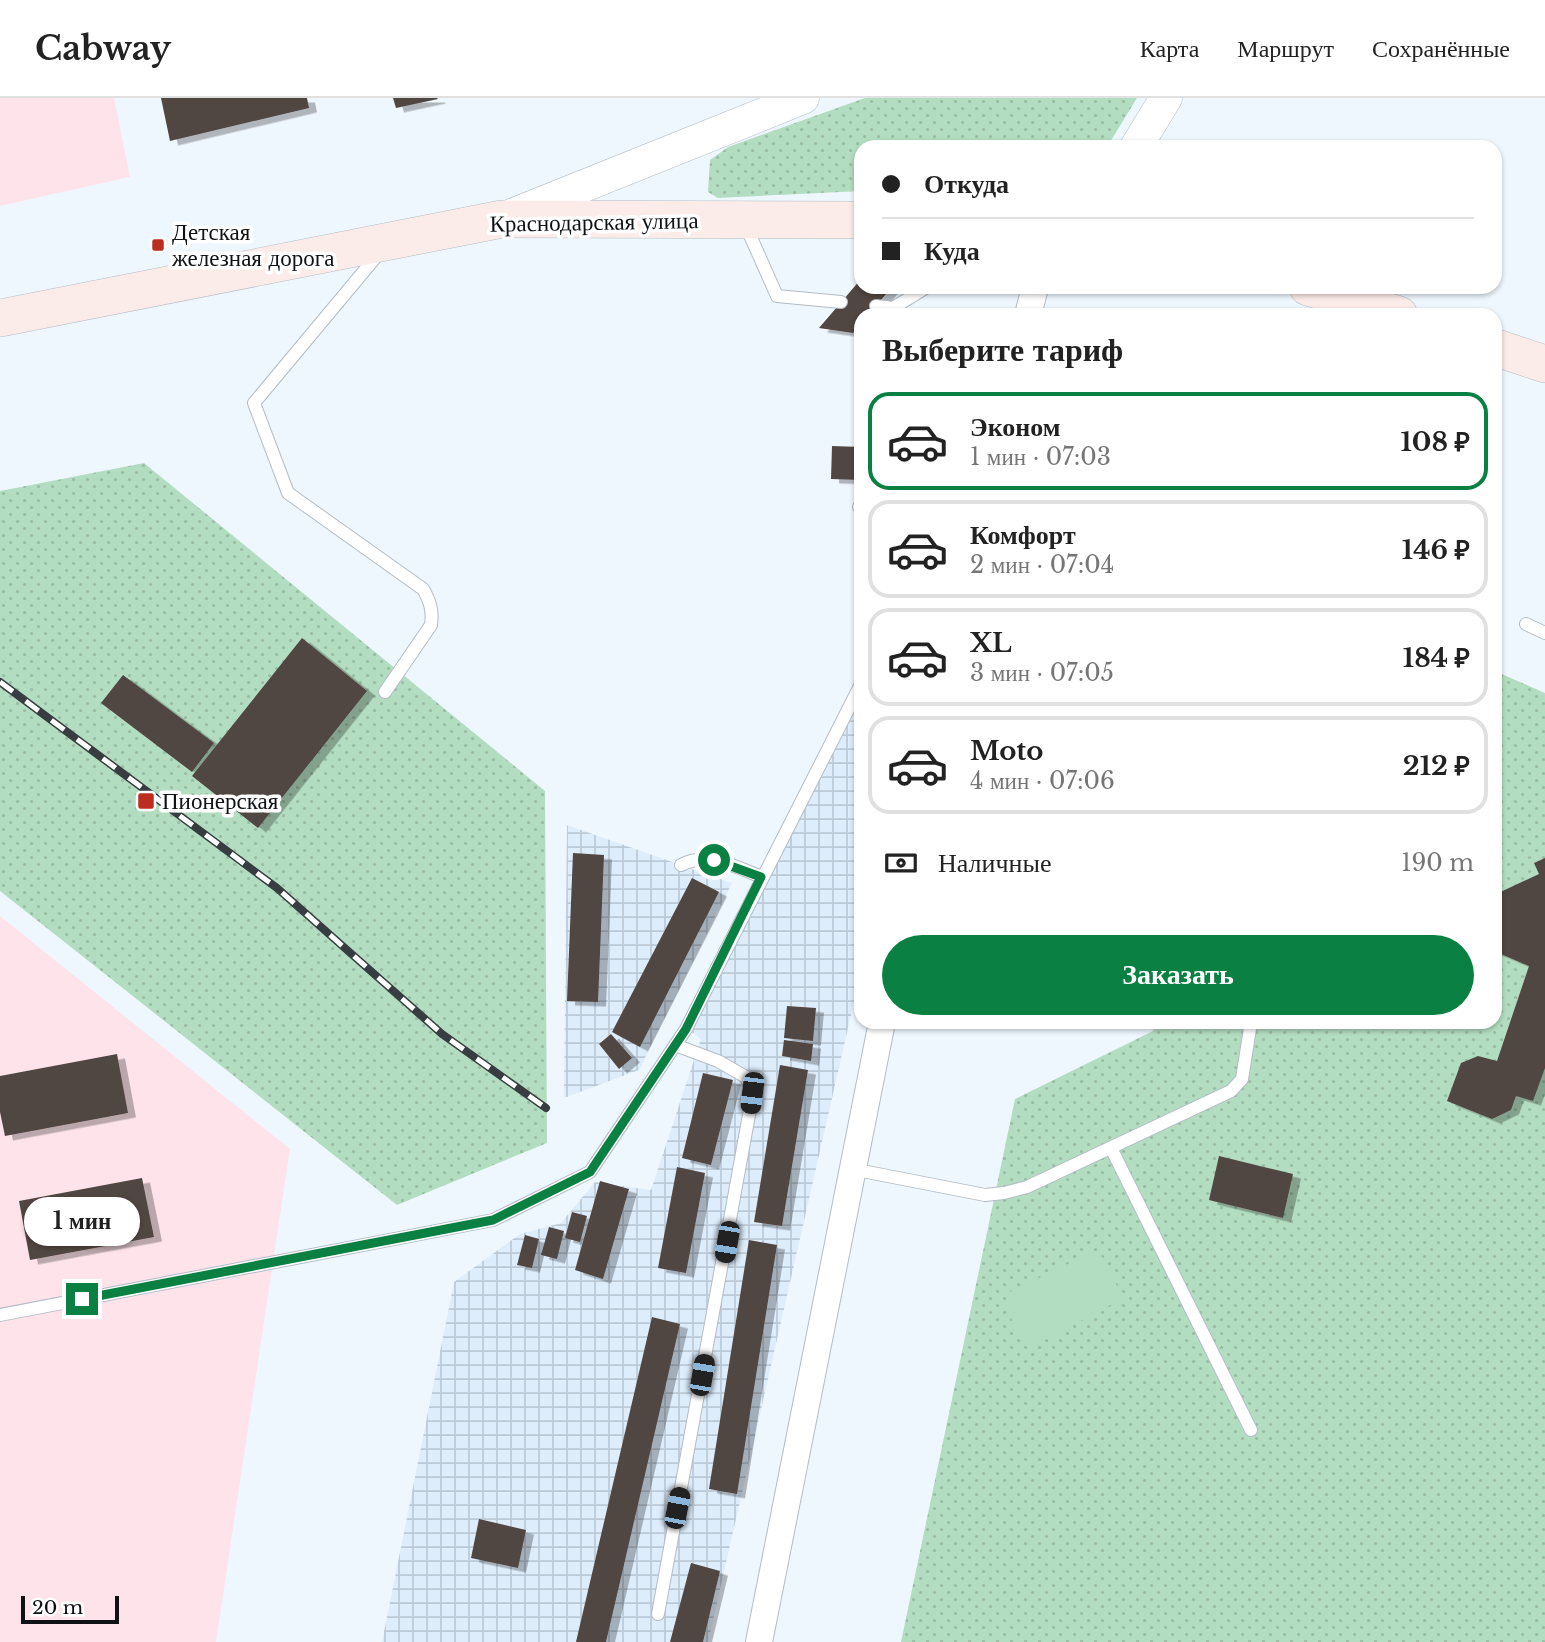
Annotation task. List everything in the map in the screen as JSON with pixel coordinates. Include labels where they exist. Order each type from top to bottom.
[{"type":"main road","name":"Краснодарская улица","points":[[0,318],[502,219],[854,220]]},
{"type":"main road","points":[[1331,294],[1376,308]]},
{"type":"main road","points":[[1502,350],[1545,364]]},
{"type":"street","points":[[502,219],[803,98]]},
{"type":"street","points":[[1140,140],[1166,98]]},
{"type":"street","points":[[759,1642],[880,1029]]},
{"type":"lane","points":[[744,221],[777,296],[841,302]]},
{"type":"lane","points":[[385,692],[431,625],[433,613],[430,601],[423,589],[288,493],[254,403],[388,241]]},
{"type":"lane","points":[[876,306],[893,308],[916,294]]},
{"type":"lane","points":[[1526,624],[1545,633]]},
{"type":"lane","points":[[0,1315],[493,1220],[590,1172],[675,1045],[854,698]]},
{"type":"lane","points":[[681,865],[692,859],[714,860],[761,877]]},
{"type":"lane","points":[[852,1170],[995,1194],[1027,1187],[1231,1091],[1241,1079],[1250,1029]]},
{"type":"lane","points":[[658,1614],[752,1093],[746,1077],[718,1061],[675,1045]]},
{"type":"lane","points":[[1111,1147],[1251,1430]]},
{"type":"shaded area","points":[[0,98],[114,98],[130,177],[0,206]]},
{"type":"shaded area","points":[[854,708],[854,1002],[708,1642],[382,1642],[454,1282],[520,1234],[561,1223],[595,1182],[651,1190],[701,1039],[692,1032]]},
{"type":"shaded area","points":[[567,825],[732,883],[639,1070],[564,1098]]},
{"type":"shaded area","points":[[0,916],[290,1149],[216,1642],[0,1642]]},
{"type":"green space","points":[[865,98],[1137,98],[1111,140],[854,140],[854,191],[718,198],[708,192],[710,160],[728,147]]},
{"type":"green space","points":[[144,463],[545,791],[547,1143],[397,1205],[0,891],[0,491]]},
{"type":"green space","points":[[1502,674],[1545,693],[1545,1642],[901,1642],[1015,1099],[1153,1031],[1502,1029]]},
{"type":"green space","points":[[1096,1253],[1102,1257],[1122,1295],[1120,1300],[1035,1345],[1029,1343],[1019,1334],[1005,1303],[1011,1291]]},
{"type":"building","points":[[161,98],[307,98],[309,108],[170,141]]},
{"type":"building","points":[[393,98],[437,98],[438,99],[396,108]]},
{"type":"building","points":[[854,287],[854,294],[886,294],[874,308],[854,308],[853,333],[819,328]]},
{"type":"building","points":[[832,446],[854,447],[854,480],[831,479]]},
{"type":"building","points":[[302,638],[367,691],[258,828],[192,776]]},
{"type":"building","points":[[123,675],[214,743],[192,772],[101,703]]},
{"type":"building","points":[[573,853],[604,855],[598,1002],[567,1001]]},
{"type":"building","points":[[1545,858],[1545,1068],[1533,1101],[1516,1096],[1511,1110],[1492,1119],[1447,1101],[1461,1063],[1478,1056],[1497,1061],[1529,966],[1502,954],[1502,891],[1539,874],[1534,863]]},
{"type":"building","points":[[692,878],[719,892],[640,1047],[612,1032]]},
{"type":"building","points":[[787,1006],[816,1008],[813,1041],[784,1038]]},
{"type":"building","points":[[611,1034],[632,1058],[619,1069],[599,1044]]},
{"type":"building","points":[[784,1040],[813,1044],[811,1061],[782,1056]]},
{"type":"building","points":[[117,1054],[128,1113],[5,1136],[0,1112],[0,1076]]},
{"type":"building","points":[[780,1065],[808,1070],[782,1226],[754,1222]]},
{"type":"building","points":[[703,1073],[733,1080],[711,1165],[682,1158]]},
{"type":"building","points":[[1219,1156],[1293,1174],[1283,1218],[1209,1200]]},
{"type":"building","points":[[677,1167],[705,1173],[686,1273],[658,1268]]},
{"type":"building","points":[[142,1178],[154,1237],[30,1260],[19,1201]]},
{"type":"building","points":[[600,1181],[629,1189],[603,1279],[575,1270]]},
{"type":"building","points":[[572,1212],[587,1216],[580,1242],[565,1238]]},
{"type":"building","points":[[549,1227],[564,1231],[557,1259],[541,1255]]},
{"type":"building","points":[[525,1235],[539,1239],[532,1268],[517,1265]]},
{"type":"building","points":[[749,1240],[777,1245],[737,1494],[709,1489]]},
{"type":"building","points":[[652,1317],[680,1324],[606,1642],[576,1642]]},
{"type":"building","points":[[479,1519],[526,1530],[518,1568],[471,1558]]},
{"type":"building","points":[[691,1563],[720,1571],[703,1642],[670,1642]]},
{"type":"railway","points":[[0,682],[277,888],[442,1034],[546,1108]]},
{"type":"place","name":"Детская железная дорога","points":[[158,245]]},
{"type":"place","name":"Пионерская","points":[[146,801]]},
{"type":"route","points":[[82,1299],[493,1220],[590,1172],[686,1029],[761,877],[714,860]]}]
